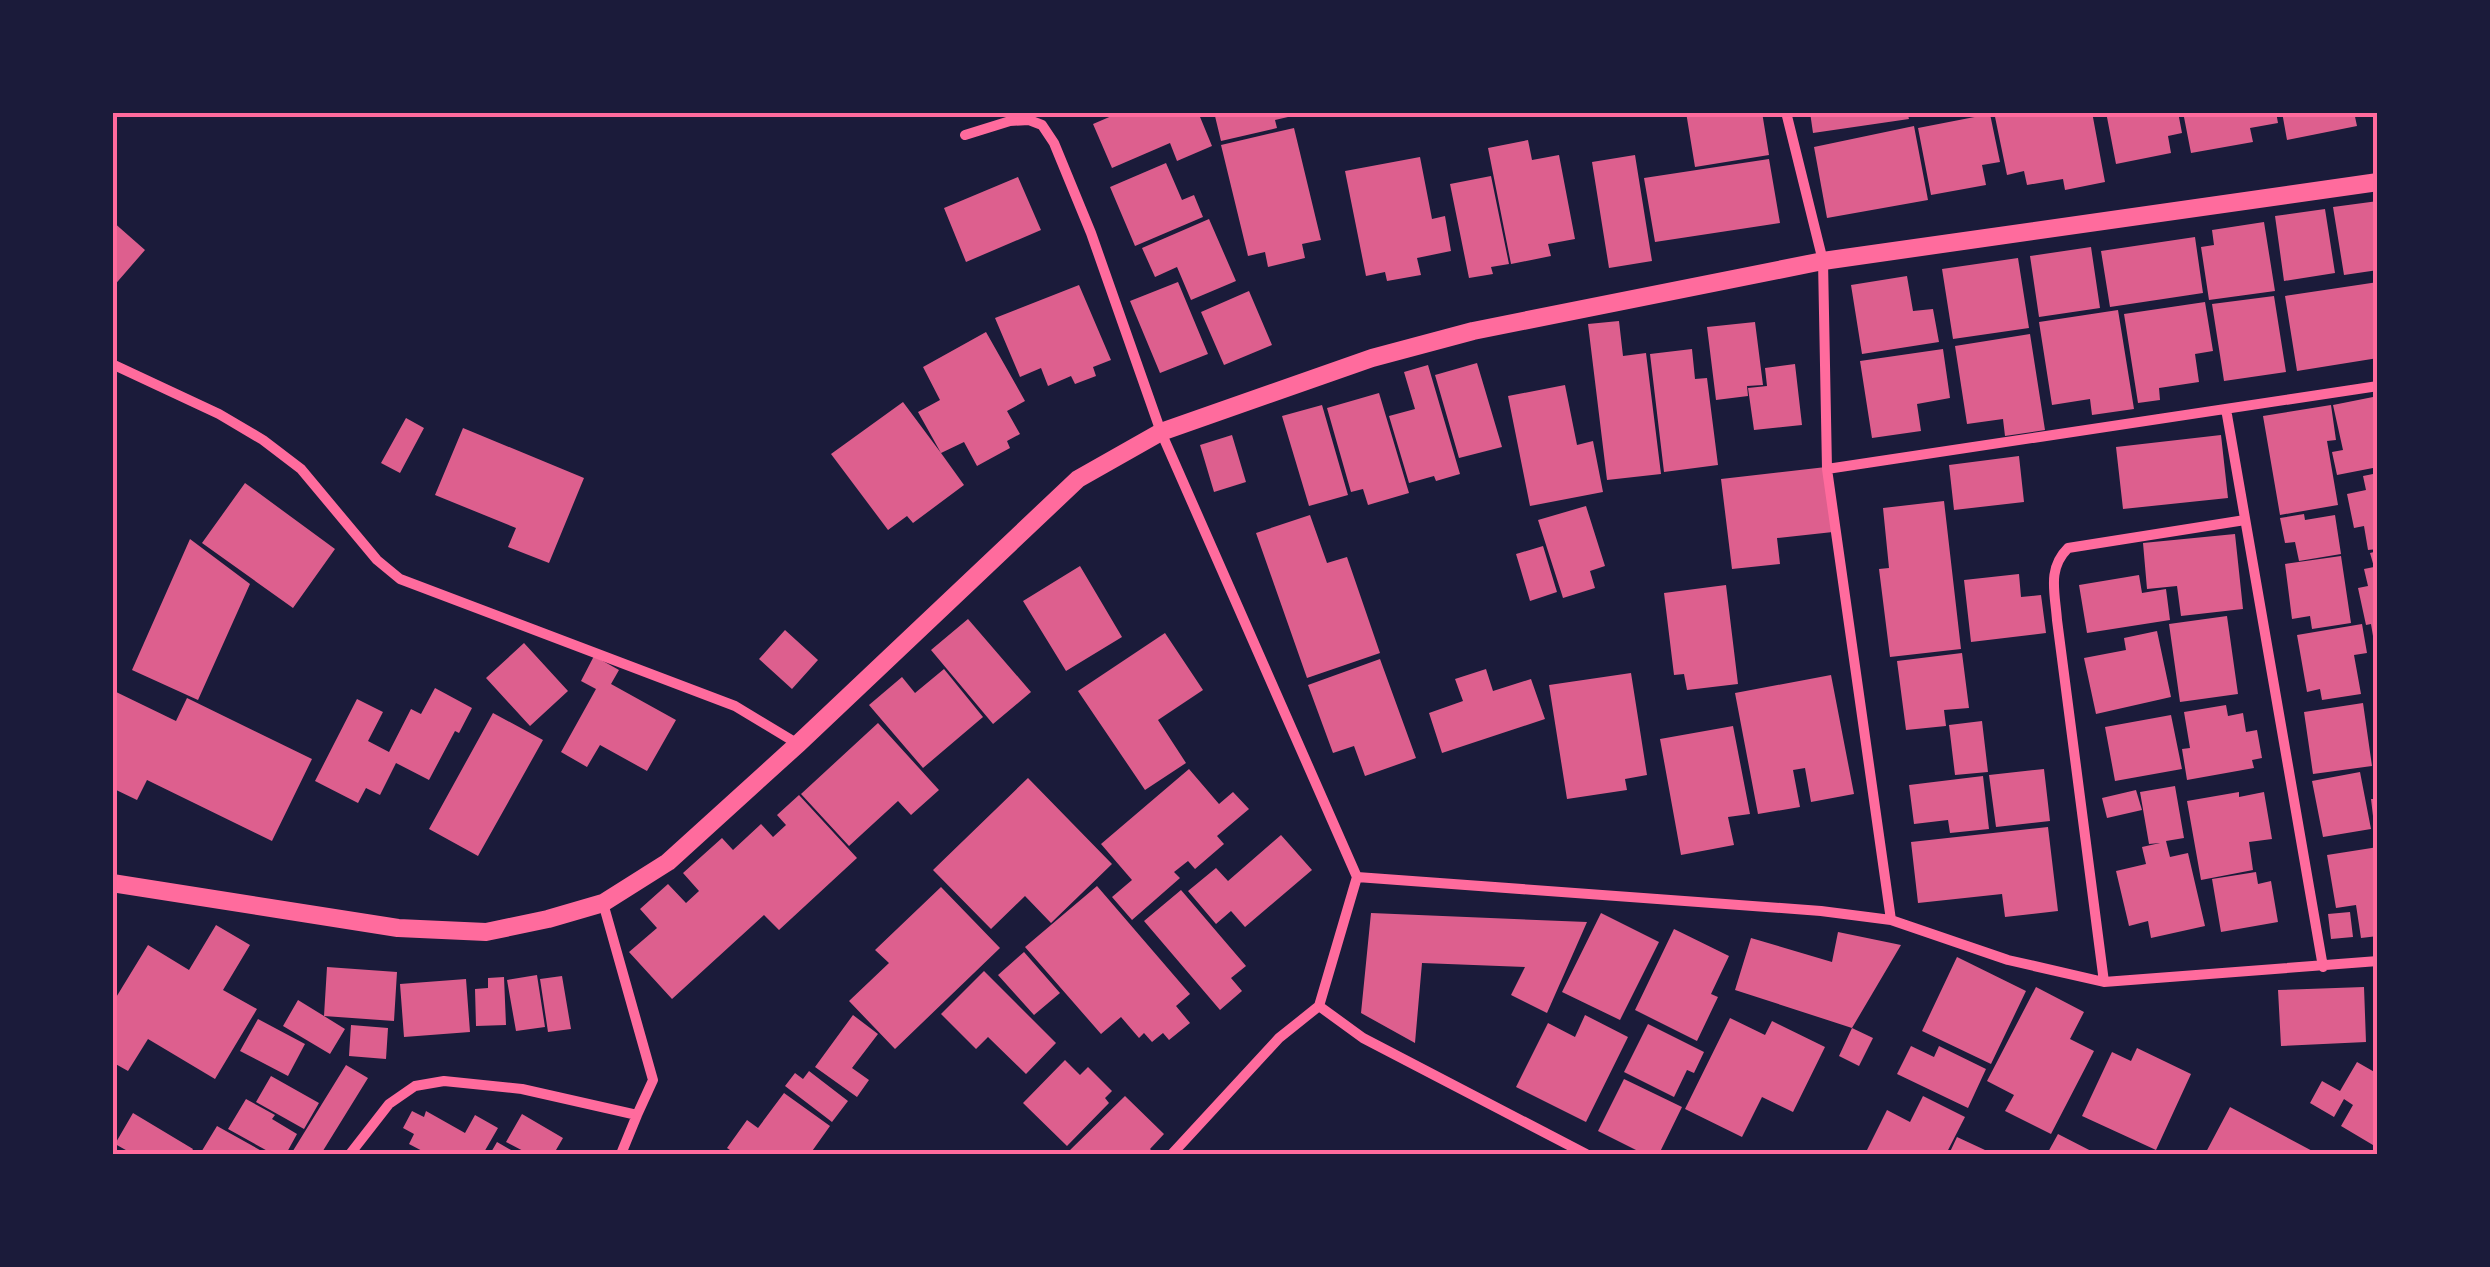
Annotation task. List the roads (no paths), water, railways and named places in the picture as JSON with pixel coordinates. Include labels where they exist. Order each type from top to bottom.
[{"type":"street","points":[[1786,112],[1823,262],[1827,469],[1891,920]]},
{"type":"street","points":[[965,135],[1010,120],[1029,120],[1042,125],[1054,143],[1091,233],[1161,432],[1357,877],[1319,1006],[1279,1038],[1172,1154]]},
{"type":"street","points":[[112,883],[398,928],[433,930],[486,932],[603,903],[668,862],[1078,479],[1161,432],[1372,358],[1473,331],[1823,262],[2378,182]]},
{"type":"street","points":[[112,364],[219,414],[263,440],[301,470],[377,560],[400,580],[735,706],[798,744]]},
{"type":"street","points":[[1827,469],[2378,386]]},
{"type":"street","points":[[2226,409],[2323,967]]},
{"type":"street","points":[[2104,982],[2057,620],[2053,573],[2057,558],[2068,548],[2245,520]]},
{"type":"street","points":[[1357,877],[1820,910],[1891,920],[2008,960],[2104,982],[2378,961]]},
{"type":"street","points":[[603,903],[653,1080],[620,1154]]},
{"type":"street","points":[[1319,1006],[1363,1038],[1586,1154]]},
{"type":"street","points":[[350,1154],[389,1104],[414,1086],[444,1081],[522,1089],[637,1115]]}]
